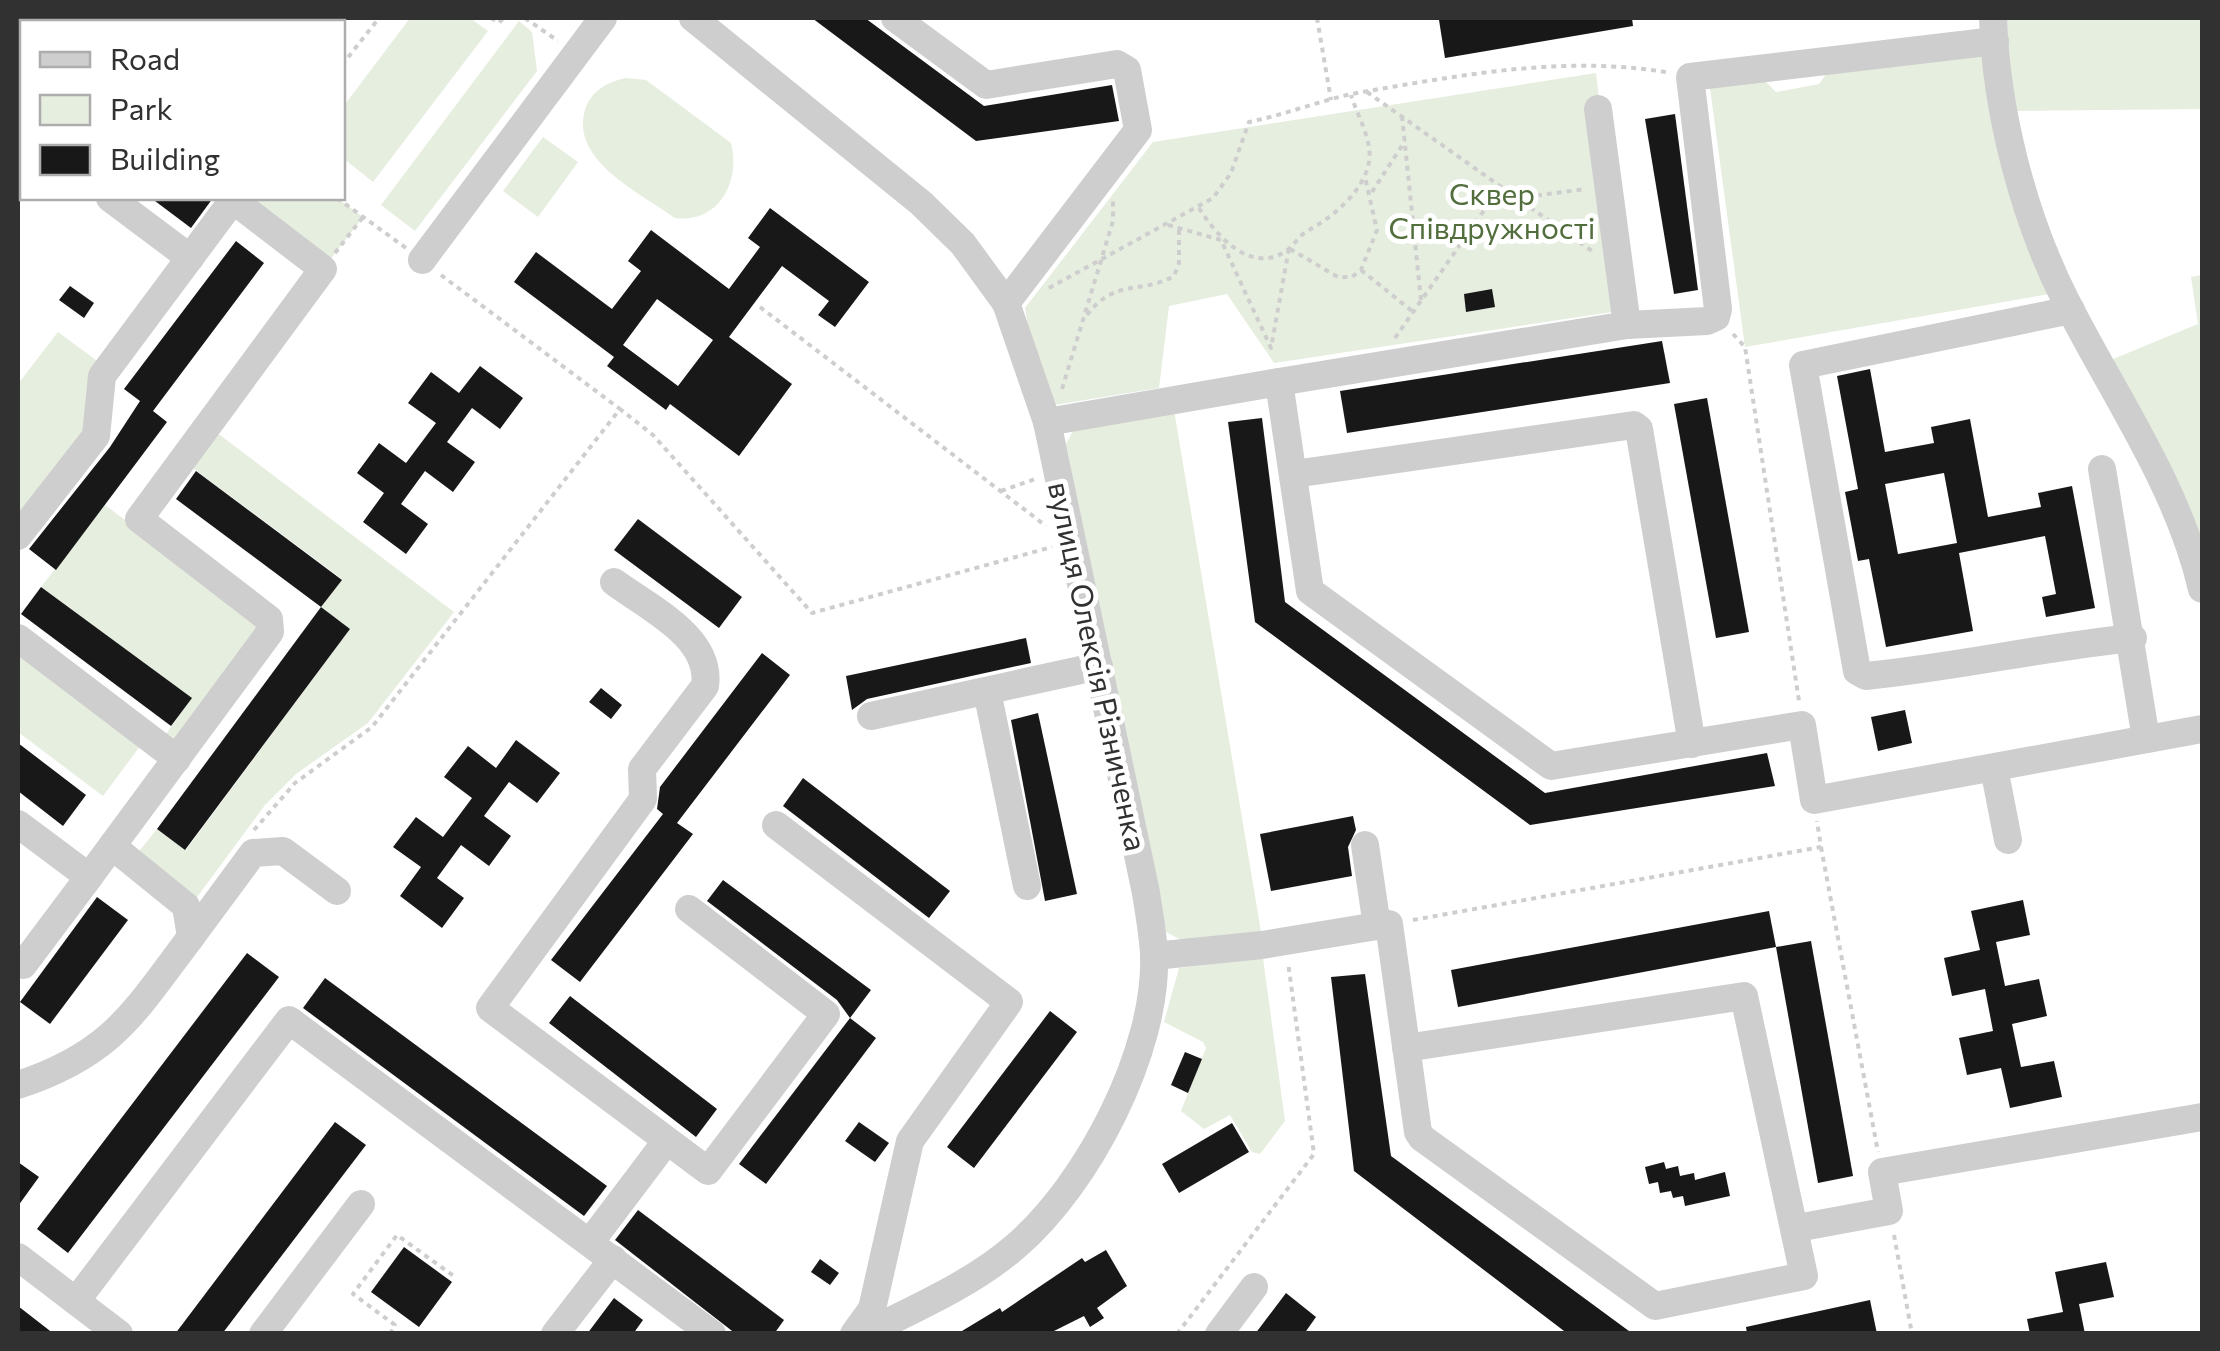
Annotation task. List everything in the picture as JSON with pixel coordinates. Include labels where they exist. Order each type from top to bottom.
[{"type":"street","points":[[422,260],[603,18]]},
{"type":"street","name":"вулиця Олексія Різниченка","points":[[693,18],[922,203],[962,244],[1006,304],[1052,421],[1146,893],[1154,956],[1146,1024],[1117,1102],[1088,1161],[1056,1206],[1016,1246],[978,1274],[864,1334]]},
{"type":"street","points":[[895,18],[986,86],[1117,64],[1127,70],[1138,130],[1006,304]]},
{"type":"street","points":[[1052,421],[1627,325],[1716,318],[1690,77],[1994,29],[2024,199],[2070,310],[2178,516],[2202,589]]},
{"type":"street","points":[[1598,109],[1627,325]]},
{"type":"street","points":[[113,200],[190,258]]},
{"type":"street","points":[[18,536],[96,436],[102,376],[232,200],[324,269],[141,513],[143,525],[272,625],[23,965]]},
{"type":"street","points":[[2070,310],[1802,365],[1856,672],[1866,676],[1944,668],[2030,650],[2133,638]]},
{"type":"street","points":[[1279,382],[1307,582],[1316,599],[1543,763],[1559,766],[1802,725],[1814,800],[2202,729]]},
{"type":"street","points":[[1294,474],[1634,425],[1639,429],[1692,744]]},
{"type":"street","points":[[2102,469],[2133,638],[2146,740]]},
{"type":"street","points":[[614,582],[696,644],[708,669],[706,686],[642,769],[642,798],[490,1008],[702,1170],[714,1168],[826,1014],[689,909]]},
{"type":"street","points":[[18,638],[177,759]]},
{"type":"street","points":[[872,716],[1099,666]]},
{"type":"street","points":[[987,691],[1027,886]]},
{"type":"street","points":[[1994,768],[2008,840]]},
{"type":"street","points":[[18,824],[89,877]]},
{"type":"street","points":[[776,825],[1008,1002],[910,1141],[872,1309],[854,1334]]},
{"type":"street","points":[[1366,845],[1422,1138],[1654,1306],[1798,1280],[1805,1270],[1744,996],[1406,1048]]},
{"type":"street","points":[[112,846],[178,897],[190,914],[191,937]]},
{"type":"street","points":[[18,1085],[68,1064],[118,1033],[253,853],[283,852],[337,891]]},
{"type":"street","points":[[1154,956],[1286,942],[1383,925]]},
{"type":"street","points":[[76,1301],[289,1020],[712,1334]]},
{"type":"street","points":[[1797,1228],[1889,1211],[1882,1172],[2202,1118]]},
{"type":"street","points":[[590,1241],[665,1144]]},
{"type":"street","points":[[263,1334],[361,1204]]},
{"type":"street","points":[[18,1257],[119,1334]]},
{"type":"street","points":[[555,1334],[613,1259]]},
{"type":"street","points":[[1218,1334],[1254,1287]]},
{"type":"path","points":[[345,60],[379,18]]},
{"type":"path","points":[[491,18],[498,23],[503,18]]},
{"type":"path","points":[[525,18],[544,32]]},
{"type":"path","points":[[1317,18],[1331,100]]},
{"type":"path","points":[[1040,293],[1213,198],[1231,173],[1249,122],[1366,91],[1571,63],[1619,64],[1690,77]]},
{"type":"path","points":[[1366,91],[1620,272]]},
{"type":"path","points":[[1289,248],[1338,278],[1352,277],[1361,270],[1377,230],[1365,177],[1370,146],[1351,95]]},
{"type":"path","points":[[1402,116],[1421,300]]},
{"type":"path","points":[[1370,194],[1405,141]]},
{"type":"path","points":[[1168,225],[1222,240],[1254,257],[1272,256],[1330,217],[1365,177]]},
{"type":"path","points":[[1375,366],[1500,186]]},
{"type":"path","points":[[1516,198],[1609,186]]},
{"type":"path","points":[[340,200],[653,434],[812,613],[1057,546]]},
{"type":"path","points":[[1052,421],[1100,260],[1113,201]]},
{"type":"path","points":[[1199,208],[1222,240],[1271,348],[1289,248]]},
{"type":"path","points":[[324,269],[362,216]]},
{"type":"path","points":[[1082,323],[1108,294],[1174,276],[1179,264],[1178,228]]},
{"type":"path","points":[[1361,270],[1413,312]]},
{"type":"path","points":[[760,306],[1054,532]]},
{"type":"path","points":[[1716,318],[1745,348],[1802,725]]},
{"type":"path","points":[[246,840],[294,783],[354,744],[372,727],[620,409]]},
{"type":"path","points":[[1001,490],[1043,476]]},
{"type":"path","points":[[1814,800],[1882,1172]]},
{"type":"path","points":[[1383,925],[1821,847]]},
{"type":"path","points":[[1177,1334],[1314,1154],[1286,942]]},
{"type":"path","points":[[1889,1211],[1912,1334]]},
{"type":"path","points":[[390,1334],[395,1325],[353,1294],[397,1236],[454,1277]]},
{"type":"green space","points":[[410,18],[470,18],[488,31],[373,182],[345,160],[345,104]]},
{"type":"green space","points":[[1993,18],[2202,18],[2202,109],[2006,111]]},
{"type":"green space","points":[[519,21],[532,32],[537,71],[415,231],[381,205]]},
{"type":"green space","points":[[1988,53],[2055,293],[1745,347],[1709,81],[1758,74],[1776,92],[1819,84],[1832,66]]},
{"type":"green space","name":"Сквер Співдружності","points":[[1596,73],[1625,310],[1274,363],[1227,294],[1169,306],[1159,388],[1042,407],[1025,308],[1153,142]]},
{"type":"green space","points":[[626,78],[646,80],[731,143],[733,172],[729,185],[715,207],[704,214],[675,218],[612,174],[588,145],[583,128],[588,103],[601,88]]},
{"type":"green space","points":[[543,137],[578,162],[538,217],[503,191]]},
{"type":"green space","points":[[237,200],[340,200],[363,217],[323,269]]},
{"type":"green space","points":[[2202,275],[2202,589],[2101,364],[2198,324],[2191,277]]},
{"type":"green space","points":[[58,332],[100,363],[86,432],[18,516],[18,384]]},
{"type":"green space","points":[[1174,410],[1261,932],[1183,941],[1166,932],[1066,444],[1075,427]]},
{"type":"green space","points":[[216,432],[454,612],[368,723],[296,774],[265,805],[195,900],[136,855],[157,829],[186,850],[350,629],[321,607],[342,579],[190,466]]},
{"type":"green space","points":[[105,505],[268,626],[177,751],[162,740],[191,698],[41,587]]},
{"type":"green space","points":[[18,646],[144,741],[103,796],[18,732]]},
{"type":"green space","points":[[1263,958],[1285,1121],[1260,1154],[1252,1152],[1230,1115],[1204,1129],[1181,1111],[1206,1048],[1203,1042],[1164,1022],[1179,968]]},
{"type":"building","points":[[812,18],[865,18],[984,106],[1112,85],[1119,121],[976,141]]},
{"type":"building","points":[[1632,18],[1633,26],[1445,58],[1439,20]]},
{"type":"building","points":[[1675,114],[1698,290],[1674,294],[1645,119]]},
{"type":"building","points":[[154,200],[212,200],[191,228]]},
{"type":"building","points":[[770,208],[869,282],[835,327],[818,315],[829,301],[782,266],[729,337],[792,384],[739,456],[670,404],[666,410],[607,366],[614,357],[514,282],[536,252],[612,309],[641,271],[628,261],[651,230],[729,289],[760,247],[748,238]],"holes":[[[657,299],[713,340],[678,386],[623,345]]]},
{"type":"building","points":[[236,241],[264,263],[153,411],[167,422],[56,570],[29,549],[110,447],[140,401],[124,389]]},
{"type":"building","points":[[70,286],[94,303],[84,318],[59,300]]},
{"type":"building","points":[[1492,289],[1495,307],[1466,312],[1464,294]]},
{"type":"building","points":[[1662,341],[1670,383],[1347,433],[1340,391]]},
{"type":"building","points":[[480,366],[523,398],[500,429],[472,408],[447,442],[475,462],[453,492],[425,471],[401,504],[428,524],[406,554],[363,522],[384,493],[357,473],[379,443],[406,463],[436,423],[408,403],[431,372],[459,393]]},
{"type":"building","points":[[1870,369],[1885,452],[1934,443],[1931,427],[1970,419],[1988,517],[2041,507],[2038,493],[2072,486],[2095,608],[2046,617],[2042,597],[2056,594],[2045,536],[1959,553],[1973,631],[1886,647],[1869,559],[1858,561],[1845,492],[1858,489],[1837,376]],"holes":[[[1944,473],[1957,543],[1898,554],[1885,484]]]},
{"type":"building","points":[[1707,398],[1749,632],[1716,638],[1674,404]]},
{"type":"building","points":[[1262,418],[1285,602],[1545,793],[1767,753],[1775,786],[1530,825],[1255,622],[1228,422]]},
{"type":"building","points":[[196,471],[342,580],[321,607],[176,499]]},
{"type":"building","points":[[638,519],[742,597],[719,628],[614,550]]},
{"type":"building","points":[[41,587],[192,698],[171,726],[21,614]]},
{"type":"building","points":[[321,607],[350,629],[185,850],[157,829]]},
{"type":"building","points":[[1026,638],[1031,663],[867,699],[852,710],[846,676]]},
{"type":"building","points":[[762,653],[790,675],[677,823],[693,834],[580,982],[551,960],[663,814],[657,809],[660,787]]},
{"type":"building","points":[[601,688],[622,705],[611,719],[589,702]]},
{"type":"building","points":[[1905,710],[1912,743],[1878,751],[1871,717]]},
{"type":"building","points":[[1038,713],[1077,894],[1045,901],[1011,720]]},
{"type":"building","points":[[516,740],[560,773],[537,803],[509,782],[484,816],[511,836],[489,866],[461,845],[437,878],[464,898],[442,928],[400,896],[421,867],[393,847],[416,817],[443,837],[472,798],[444,777],[468,746],[496,768]]},
{"type":"building","points":[[18,743],[86,795],[63,826],[18,791]]},
{"type":"building","points":[[803,778],[950,891],[929,918],[783,806]]},
{"type":"building","points":[[1353,816],[1356,830],[1348,847],[1352,876],[1271,891],[1260,834]]},
{"type":"building","points":[[723,880],[871,990],[850,1018],[837,1000],[707,901]]},
{"type":"building","points":[[97,897],[128,920],[50,1024],[20,1002]]},
{"type":"building","points":[[2023,900],[2030,935],[1996,942],[2005,986],[2039,979],[2047,1016],[2012,1024],[2021,1067],[2054,1061],[2062,1097],[2010,1108],[2001,1068],[1967,1075],[1959,1038],[1993,1031],[1985,989],[1952,996],[1944,958],[1980,950],[1971,911]]},
{"type":"building","points":[[1769,911],[1776,947],[1458,1007],[1451,970]]},
{"type":"building","points":[[1811,941],[1853,1176],[1818,1183],[1776,947]]},
{"type":"building","points":[[247,953],[279,977],[68,1253],[37,1229]]},
{"type":"building","points":[[1365,974],[1391,1156],[1633,1334],[1568,1334],[1354,1171],[1331,977]]},
{"type":"building","points":[[325,978],[607,1186],[584,1216],[303,1008]]},
{"type":"building","points":[[570,996],[717,1109],[696,1137],[549,1023]]},
{"type":"building","points":[[1050,1011],[1077,1032],[974,1168],[947,1147]]},
{"type":"building","points":[[850,1018],[876,1038],[766,1184],[739,1164]]},
{"type":"building","points":[[1185,1052],[1202,1059],[1188,1093],[1171,1085]]},
{"type":"building","points":[[335,1122],[366,1145],[222,1334],[175,1334]]},
{"type":"building","points":[[859,1122],[889,1143],[875,1162],[845,1141]]},
{"type":"building","points":[[1232,1123],[1249,1152],[1179,1193],[1162,1164]]},
{"type":"building","points":[[18,1162],[39,1177],[18,1206]]},
{"type":"building","points":[[1664,1162],[1666,1169],[1678,1166],[1680,1176],[1694,1173],[1695,1180],[1725,1172],[1730,1196],[1685,1206],[1683,1196],[1673,1198],[1671,1191],[1660,1193],[1658,1182],[1649,1184],[1645,1167]]},
{"type":"building","points":[[638,1210],[784,1320],[774,1334],[736,1334],[615,1240]]},
{"type":"building","points":[[404,1247],[452,1282],[419,1327],[371,1292]]},
{"type":"building","points":[[1106,1250],[1127,1286],[1097,1308],[1104,1318],[1090,1327],[1084,1316],[1048,1334],[957,1334],[1000,1308],[1002,1312],[1082,1258],[1085,1262]]},
{"type":"building","points":[[820,1259],[839,1273],[830,1285],[811,1272]]},
{"type":"building","points":[[2106,1262],[2114,1297],[2079,1304],[2085,1334],[2030,1334],[2027,1319],[2063,1312],[2055,1272]]},
{"type":"building","points":[[1286,1293],[1316,1317],[1304,1334],[1255,1334]]},
{"type":"building","points":[[614,1298],[643,1320],[633,1334],[587,1334]]},
{"type":"building","points":[[1870,1300],[1877,1334],[1747,1334],[1746,1327]]},
{"type":"building","points":[[18,1306],[54,1334],[18,1334]]}]
